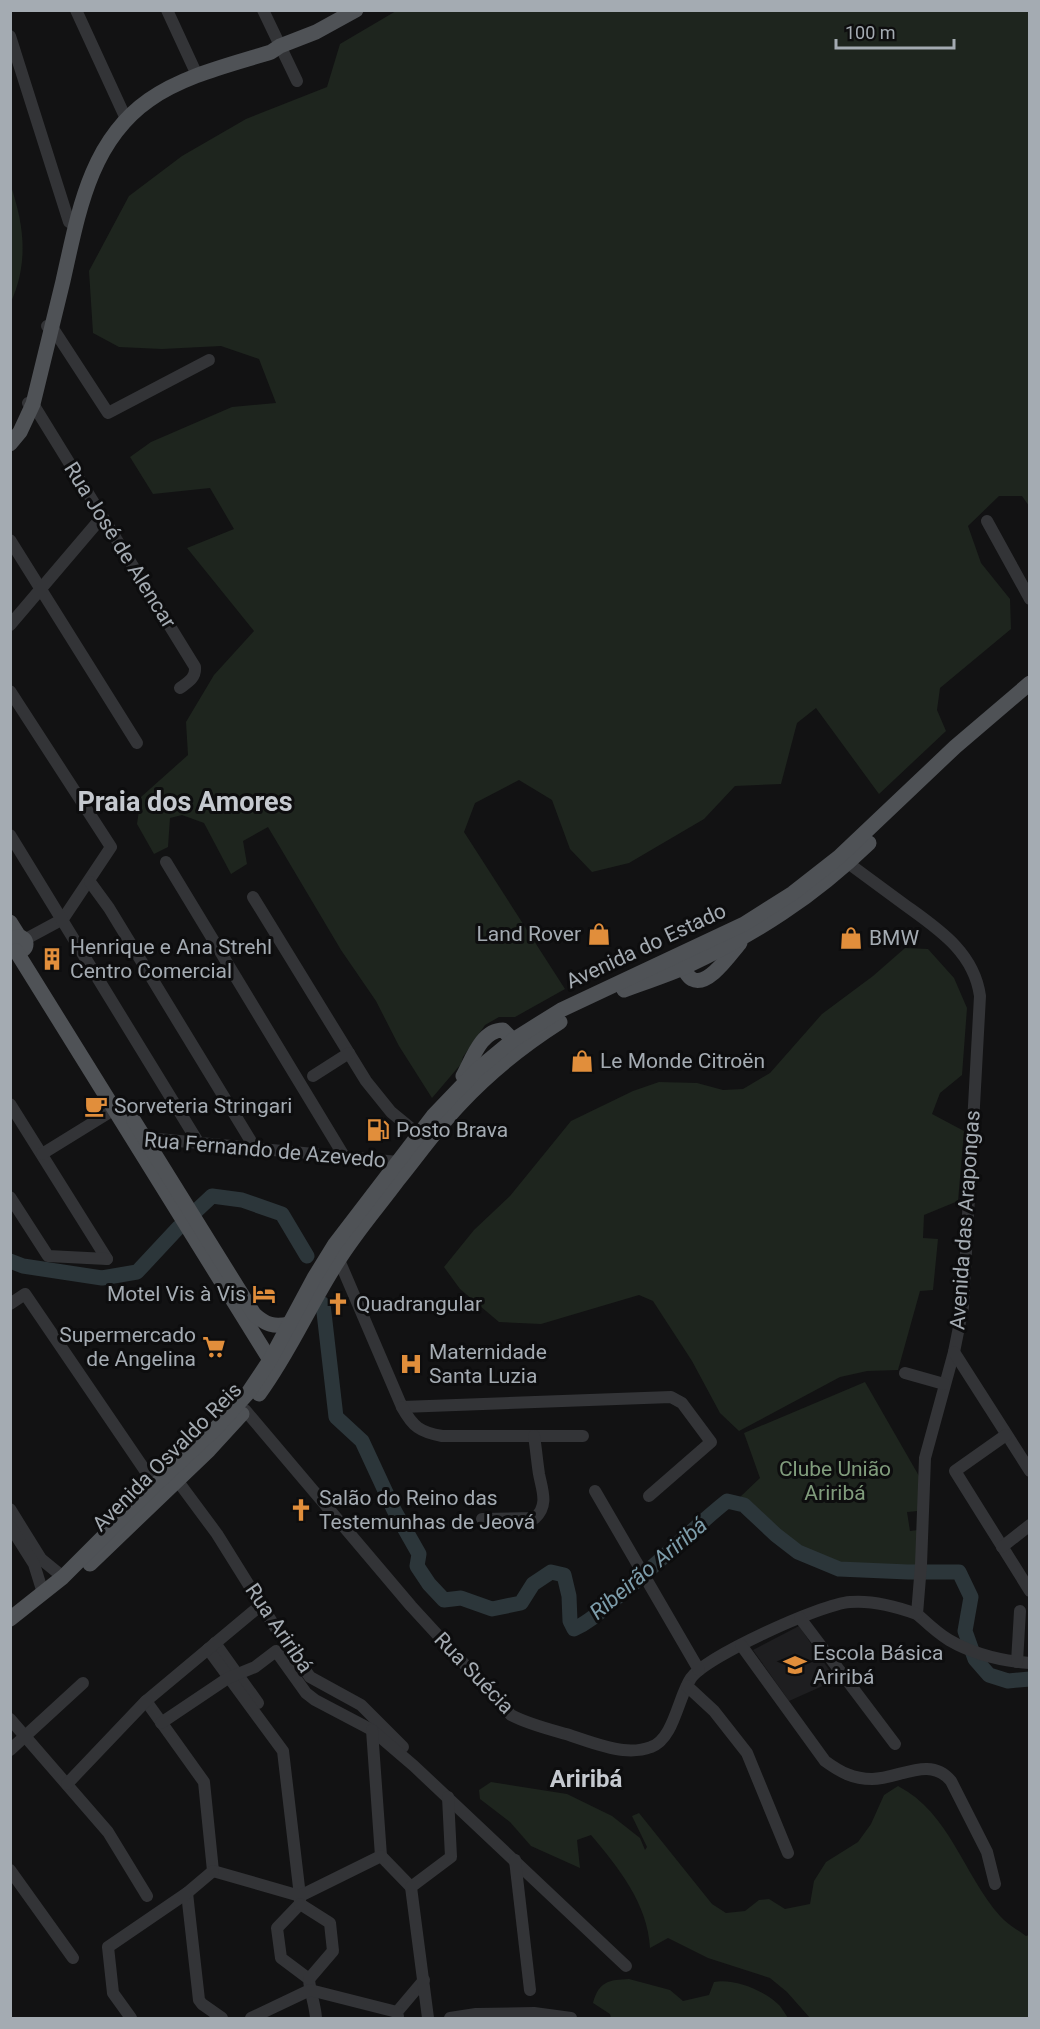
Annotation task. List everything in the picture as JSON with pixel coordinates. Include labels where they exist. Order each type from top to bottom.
[{"type":"main road","points":[[10,444],[20,432],[30,403],[78,189],[102,140],[125,118],[144,95],[196,72],[269,46],[280,46],[316,32],[356,10]]},
{"type":"main road","points":[[10,433],[30,403]]},
{"type":"main road","name":"Avenida do Estado","points":[[318,1283],[339,1260],[442,1125],[514,1047],[592,1004],[684,960],[772,908],[820,873],[955,747],[1029,682]]},
{"type":"main road","name":"Avenida do Estado","points":[[684,960],[690,978],[697,981],[704,980],[719,968],[746,936],[789,910],[848,863],[946,767],[1029,694]]},
{"type":"main road","points":[[10,922],[16,945],[212,1256],[249,1317],[270,1360]]},
{"type":"main road","points":[[318,1283],[341,1236],[454,1092],[483,1040],[490,1033],[503,1030],[514,1047]]},
{"type":"main road","name":"Avenida Osvaldo Reis","points":[[10,1619],[63,1576],[228,1415],[248,1393],[270,1360],[289,1324],[318,1283]]},
{"type":"main road","name":"Avenida Osvaldo Reis","points":[[10,1630],[87,1567],[222,1437],[246,1410],[281,1362],[318,1283]]},
{"type":"main road","points":[[249,1317],[270,1326],[289,1324]]},
{"type":"street","points":[[76,10],[125,118]]},
{"type":"street","points":[[167,10],[196,72]]},
{"type":"street","points":[[263,10],[297,81]]},
{"type":"street","points":[[10,36],[72,223]]},
{"type":"street","points":[[49,326],[108,413],[209,360]]},
{"type":"street","name":"Rua José de Alencar","points":[[30,403],[195,667],[196,673],[193,678],[180,688]]},
{"type":"street","points":[[10,625],[102,517]]},
{"type":"street","points":[[987,521],[1029,599]]},
{"type":"street","points":[[10,540],[137,743]]},
{"type":"street","points":[[10,691],[111,847],[90,882],[63,919],[16,945]]},
{"type":"street","points":[[10,835],[198,1142]]},
{"type":"street","points":[[166,862],[344,1156]]},
{"type":"street","name":"Avenida das Arapongas","points":[[848,863],[948,938],[966,959],[978,985],[980,996],[964,1296],[954,1352],[925,1458],[917,1614]]},
{"type":"street","points":[[90,882],[116,918],[255,1148]]},
{"type":"street","points":[[253,897],[378,1098],[419,1134]]},
{"type":"street","points":[[313,1076],[349,1053]]},
{"type":"street","points":[[10,1104],[107,1259],[48,1256],[10,1197]]},
{"type":"street","points":[[42,1154],[119,1107]]},
{"type":"street","name":"Rua Fernando de Azevedo","points":[[138,1137],[398,1161]]},
{"type":"street","points":[[339,1260],[402,1407],[416,1427],[426,1433],[442,1436],[584,1436]]},
{"type":"street","points":[[10,1304],[25,1294],[155,1485]]},
{"type":"street","points":[[954,1352],[1029,1471]]},
{"type":"street","points":[[904,1373],[944,1384]]},
{"type":"street","points":[[402,1407],[671,1397],[682,1403],[711,1442],[649,1496]]},
{"type":"street","name":"Rua Suécia","points":[[246,1410],[411,1606],[511,1714],[526,1722],[610,1748],[631,1750],[650,1748],[660,1741],[669,1729],[687,1686],[699,1670],[741,1645],[800,1618],[831,1605],[853,1602],[891,1606],[917,1614]]},
{"type":"street","points":[[1006,1435],[955,1471],[1029,1591]]},
{"type":"street","points":[[482,1519],[536,1518],[542,1512],[544,1492],[539,1476],[534,1436]]},
{"type":"street","name":"Rua Ariribá","points":[[177,1480],[212,1527],[310,1677],[361,1705],[406,1751]]},
{"type":"street","points":[[596,1491],[699,1670]]},
{"type":"street","points":[[10,1509],[38,1561],[43,1593]]},
{"type":"street","points":[[1002,1547],[1029,1525]]},
{"type":"street","points":[[10,1526],[38,1561],[63,1576]]},
{"type":"street","points":[[67,1784],[146,1701],[261,1605]]},
{"type":"street","points":[[917,1614],[944,1637],[960,1646],[980,1654],[1023,1663],[1020,1611]]},
{"type":"street","points":[[800,1618],[895,1744]]},
{"type":"street","points":[[741,1645],[825,1761],[840,1772],[864,1779],[932,1769],[946,1774],[987,1852],[995,1884]]},
{"type":"street","points":[[212,1646],[286,1743],[292,1757],[302,1884],[300,1897]]},
{"type":"street","points":[[161,1723],[233,1673],[255,1666],[276,1651],[306,1693],[372,1730],[448,1797],[626,1966]]},
{"type":"street","points":[[10,1750],[83,1683]]},
{"type":"street","points":[[687,1686],[714,1711],[747,1753],[788,1853]]},
{"type":"street","points":[[146,1701],[204,1782],[213,1871]]},
{"type":"street","points":[[10,1719],[108,1832],[147,1896]]},
{"type":"street","points":[[372,1730],[381,1856],[411,1887],[428,2019]]},
{"type":"street","points":[[411,1887],[451,1857],[448,1797]]},
{"type":"street","points":[[316,2019],[310,1988],[281,1958],[277,1928],[300,1897],[381,1856]]},
{"type":"street","points":[[515,1860],[530,1990]]},
{"type":"street","points":[[10,1870],[73,1958]]},
{"type":"street","points":[[213,1871],[300,1897],[330,1923],[333,1952],[310,1988],[308,2002],[310,2019]]},
{"type":"street","points":[[131,2019],[113,1993],[108,1947],[187,1893],[213,1871]]},
{"type":"street","points":[[187,1893],[200,2000],[222,2019]]},
{"type":"street","points":[[251,2019],[310,1988],[398,2015],[424,1980]]},
{"type":"street","points":[[450,2019],[476,2014],[510,2016],[534,2013],[571,2019]]},
{"type":"shaded area","name":"Escola Básica Ariribá","points":[[799,1626],[836,1680],[789,1701],[753,1650]]},
{"type":"green space","points":[[396,11],[1029,11],[1029,506],[1022,496],[999,496],[968,526],[981,563],[1010,599],[1011,629],[940,688],[937,710],[946,731],[879,794],[816,708],[797,723],[781,784],[735,786],[704,819],[629,863],[592,872],[570,849],[552,800],[519,780],[475,803],[464,832],[565,989],[515,1017],[499,1017],[485,1025],[463,1057],[461,1064],[432,1098],[399,1046],[376,1001],[341,950],[268,827],[243,841],[247,864],[231,874],[204,823],[182,815],[170,818],[168,847],[154,854],[137,824],[141,797],[188,755],[186,722],[214,675],[254,631],[187,548],[234,529],[210,488],[153,494],[130,457],[151,442],[232,407],[276,403],[259,359],[221,346],[162,349],[119,347],[93,333],[89,271],[129,196],[182,156],[246,119],[327,87],[340,44]]},
{"type":"green space","points":[[10,183],[19,214],[22,243],[20,272],[11,302]]},
{"type":"green space","points":[[905,948],[928,949],[954,978],[967,1008],[962,1075],[940,1093],[932,1114],[964,1131],[958,1201],[924,1215],[923,1238],[938,1239],[933,1290],[920,1291],[898,1370],[867,1371],[840,1377],[739,1431],[720,1413],[692,1361],[653,1301],[639,1295],[541,1324],[499,1322],[460,1289],[444,1267],[474,1230],[510,1196],[571,1121],[633,1091],[659,1082],[697,1083],[723,1090],[743,1089],[770,1073],[822,1014],[873,976]]},
{"type":"green space","name":"Clube União Ariribá","points":[[865,1382],[919,1476],[918,1511],[907,1512],[910,1531],[918,1530],[917,1568],[841,1565],[800,1549],[778,1533],[739,1498],[760,1478],[744,1433]]},
{"type":"green space","points":[[491,1782],[567,1794],[612,1816],[640,1838],[645,1850],[647,1847],[632,1816],[639,1813],[712,1904],[726,1913],[745,1911],[759,1900],[769,1899],[785,1909],[810,1904],[814,1881],[826,1862],[858,1842],[871,1824],[884,1795],[898,1786],[931,1812],[1000,1916],[1026,1936],[1029,1935],[1029,2018],[810,2018],[787,1992],[770,1978],[708,1958],[668,1938],[650,1948],[644,1916],[638,1901],[621,1873],[591,1835],[577,1840],[580,1868],[531,1846],[510,1822],[480,1799],[479,1790]]},
{"type":"green space","points":[[629,1979],[670,1990],[683,2001],[709,1995],[714,1982],[740,1984],[767,1995],[780,2006],[788,2018],[611,2018],[610,2014],[593,2003],[598,1990],[606,1983]]},
{"type":"waterway","name":"Ribeirão Ariribá","points":[[196,1211],[212,1196],[242,1200],[282,1214],[307,1256]]},
{"type":"waterway","name":"Ribeirão Ariribá","points":[[10,1261],[23,1266],[102,1278],[137,1272],[179,1227]]},
{"type":"waterway","name":"Ribeirão Ariribá","points":[[323,1304],[336,1417],[362,1441],[394,1510],[419,1554],[417,1566],[444,1600],[461,1598],[492,1609],[521,1603],[533,1584],[551,1572],[564,1575],[569,1596],[570,1621],[574,1629],[601,1611],[727,1501],[744,1505],[798,1552],[839,1569],[959,1572],[971,1597],[965,1631],[975,1659],[989,1675],[1008,1681],[1030,1679]]},
{"type":"place","name":"Land Rover","points":[[599,934]]},
{"type":"place","name":"BMW","points":[[851,938]]},
{"type":"place","name":"Henrique e Ana Strehl Centro Comercial","points":[[52,959]]},
{"type":"place","name":"Le Monde Citroën","points":[[582,1061]]},
{"type":"place","name":"Sorveteria Stringari","points":[[96,1106]]},
{"type":"place","name":"Posto Brava","points":[[378,1130]]},
{"type":"place","name":"Motel Vis à Vis","points":[[264,1294]]},
{"type":"place","name":"Quadrangular","points":[[338,1304]]},
{"type":"place","name":"Supermercado de Angelina","points":[[214,1347]]},
{"type":"place","name":"Maternidade Santa Luzia","points":[[411,1364]]},
{"type":"place","name":"Salão do Reino das Testemunhas de Jeová","points":[[301,1510]]},
{"type":"place","name":"Escola Básica Ariribá","points":[[795,1665]]},
{"type":"district","name":"Praia dos Amores","points":[[185,802]]},
{"type":"district","name":"Ariribá","points":[[586,1779]]}]
